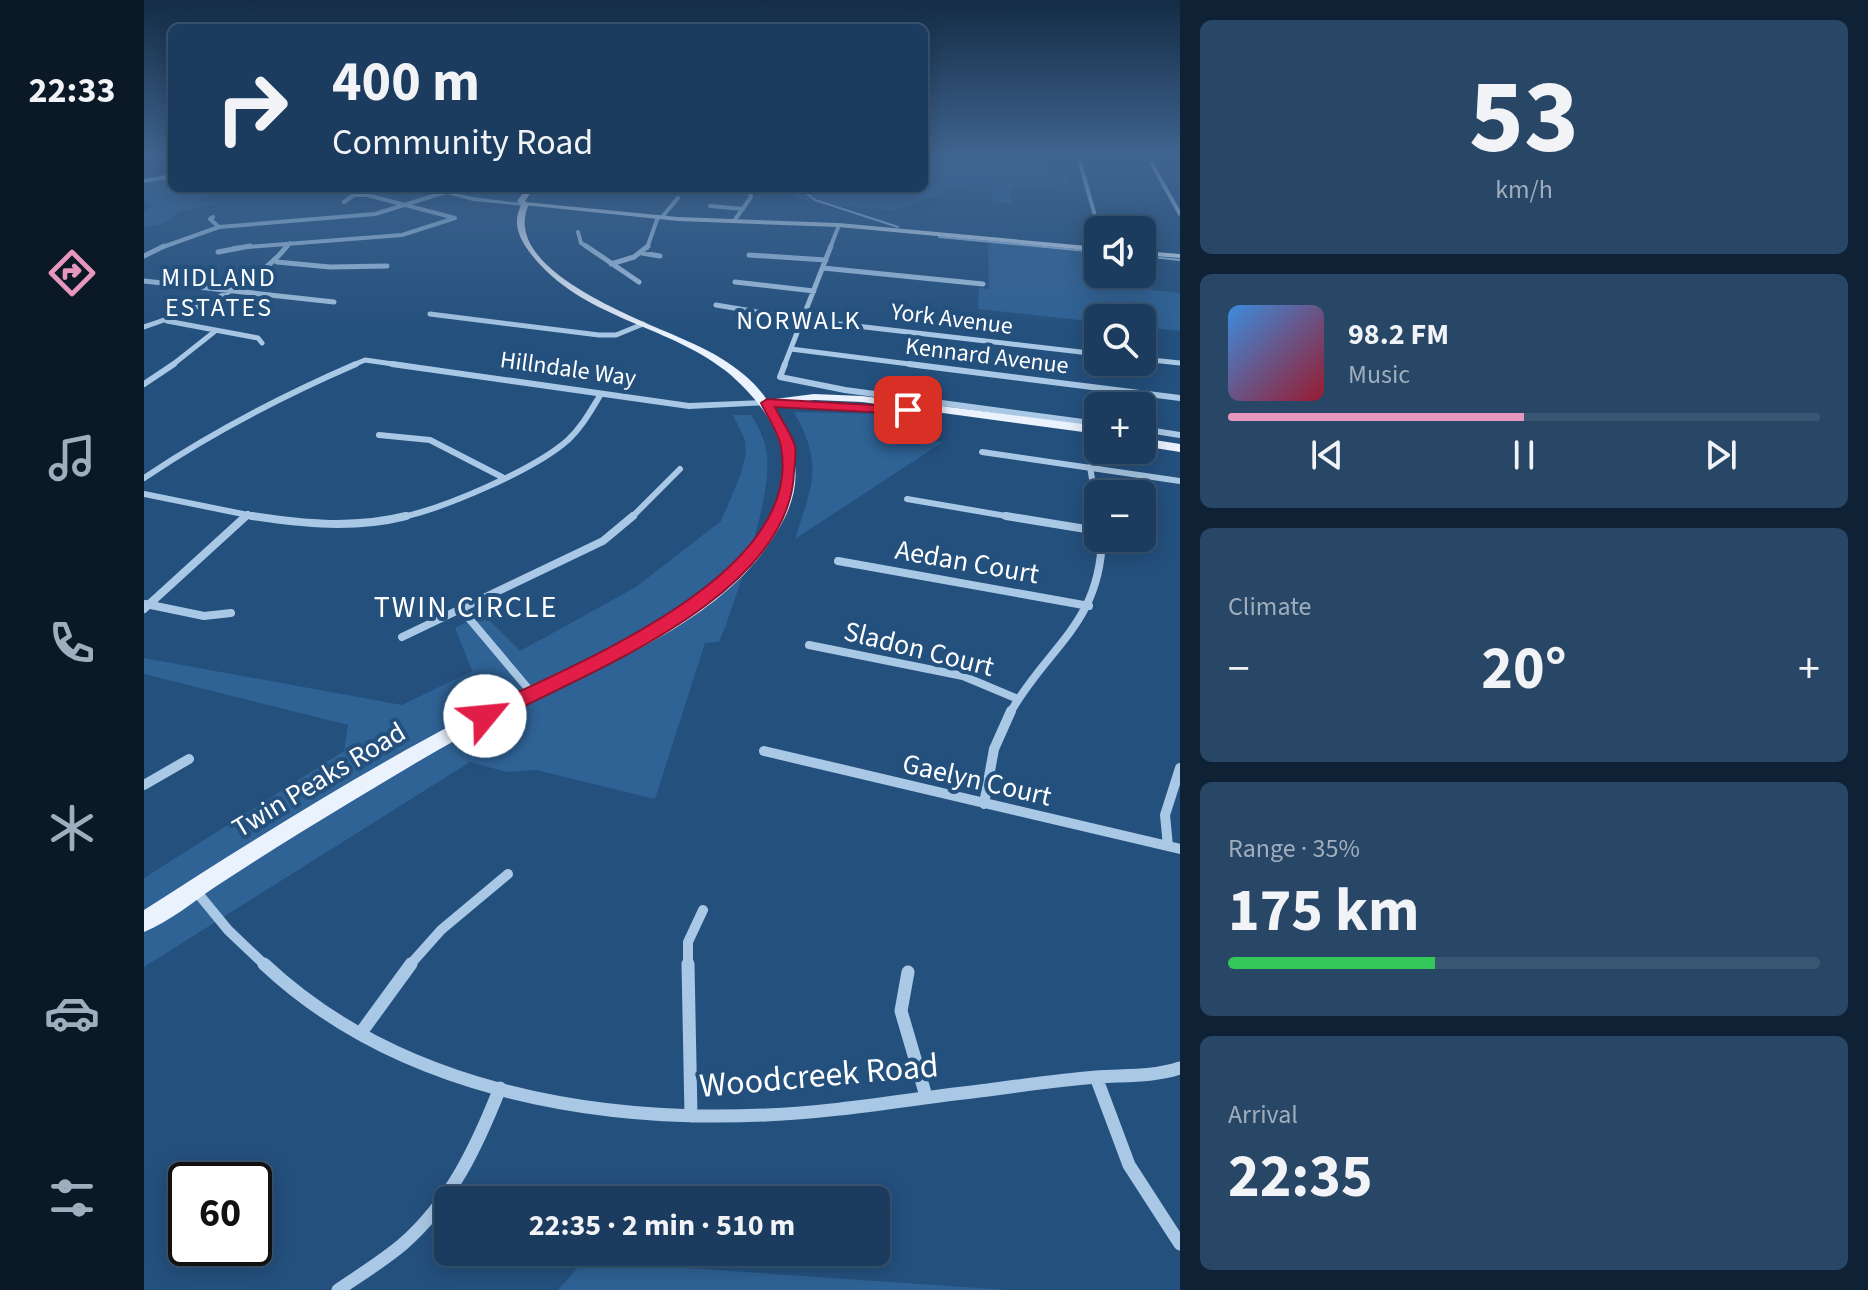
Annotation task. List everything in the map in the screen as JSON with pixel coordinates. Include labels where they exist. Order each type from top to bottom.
[{"type":"main road","name":"Twin Peaks Road","points":[[144,922],[194,888],[462,729],[660,628],[735,575],[760,547],[786,495],[789,470],[788,447],[767,403],[733,369],[586,296],[541,263],[522,234],[520,216]]},
{"type":"main road","points":[[652,216],[839,225],[1084,248]]},
{"type":"main road","points":[[1156,254],[1180,256]]},
{"type":"main road","points":[[767,403],[814,397],[862,399],[1084,428]]},
{"type":"main road","points":[[767,403],[896,409],[1084,434]]},
{"type":"main road","points":[[1156,438],[1180,441]]},
{"type":"main road","points":[[1156,444],[1180,448]]},
{"type":"street","points":[[144,256],[186,236],[219,227],[349,216]]},
{"type":"street","points":[[218,252],[419,231],[454,216]]},
{"type":"street","points":[[734,221],[738,216]]},
{"type":"street","points":[[213,217],[210,219],[219,227]]},
{"type":"street","points":[[642,253],[660,217]]},
{"type":"street","points":[[839,225],[780,377],[845,390],[1084,422]]},
{"type":"street","points":[[419,231],[431,238]]},
{"type":"street","points":[[578,232],[581,243],[639,282]]},
{"type":"street","points":[[144,327],[167,320],[275,262],[290,243]]},
{"type":"street","points":[[611,264],[642,253],[660,256]]},
{"type":"street","points":[[749,255],[826,260]]},
{"type":"street","points":[[275,262],[330,267],[387,266]]},
{"type":"street","points":[[823,268],[983,284]]},
{"type":"street","points":[[144,281],[334,302]]},
{"type":"street","points":[[735,282],[814,291]]},
{"type":"street","name":"York Avenue","points":[[716,305],[802,319],[1084,352]]},
{"type":"street","points":[[430,314],[599,335],[616,335],[643,324]]},
{"type":"street","points":[[167,320],[214,332],[258,338],[262,343]]},
{"type":"street","points":[[144,384],[198,348],[214,332]]},
{"type":"street","name":"Kennard Avenue","points":[[791,349],[1180,398]]},
{"type":"street","name":"Hillndale Way","points":[[144,478],[194,445],[297,389],[365,360],[689,406],[767,403]]},
{"type":"street","points":[[1156,360],[1180,363]]},
{"type":"street","points":[[144,494],[314,527],[398,521],[459,500],[568,439],[601,394]]},
{"type":"street","points":[[1156,431],[1180,435]]},
{"type":"street","points":[[379,435],[401,434],[447,444],[502,477]]},
{"type":"street","points":[[982,452],[1180,481]]},
{"type":"street","points":[[1090,467],[1092,480]]},
{"type":"street","points":[[402,637],[603,541],[646,505],[680,469]]},
{"type":"street","points":[[907,499],[1084,529]]},
{"type":"street","points":[[146,606],[248,514]]},
{"type":"street","points":[[984,804],[995,744],[1018,699],[1065,644],[1089,606],[1097,583],[1100,552]]},
{"type":"street","name":"Aedan Court","points":[[838,561],[1089,606]]},
{"type":"street","points":[[146,606],[204,616],[231,613]]},
{"type":"street","points":[[462,610],[531,692]]},
{"type":"street","name":"Sladon Court","points":[[809,645],[963,676],[1018,699]]},
{"type":"street","name":"Gaelyn Court","points":[[764,751],[790,760],[1180,849]]},
{"type":"street","points":[[144,785],[189,759]]},
{"type":"street","points":[[1168,846],[1165,815],[1180,768]]},
{"type":"street","points":[[360,1034],[438,932],[459,913],[493,893],[508,874]]},
{"type":"street","name":"Woodcreek Road","points":[[194,888],[228,930],[295,993],[360,1034],[421,1063],[500,1088],[584,1109],[691,1116],[768,1115],[1096,1077],[1162,1074],[1180,1068]]},
{"type":"street","points":[[691,1116],[688,942],[703,910]]},
{"type":"street","points":[[908,972],[901,1011],[926,1096]]},
{"type":"street","points":[[1096,1077],[1105,1113],[1137,1186],[1180,1244]]},
{"type":"street","points":[[338,1290],[405,1243],[440,1206],[487,1123],[500,1088]]},
{"type":"shaded area","points":[[144,216],[173,216],[165,223],[144,228]]},
{"type":"shaded area","points":[[988,243],[1084,252],[1084,288],[1150,288],[1180,293],[1180,331],[1156,328],[1156,304],[1084,304],[1084,320],[978,309],[979,288],[989,289]]},
{"type":"shaded area","points":[[794,412],[882,414],[877,434],[943,442],[795,539],[810,489],[812,461]]},
{"type":"shaded area","points":[[733,415],[751,415],[761,434],[767,455],[765,494],[754,540],[726,625],[719,642],[705,643],[655,799],[536,770],[507,772],[470,762],[144,967],[144,878],[344,751],[348,725],[144,674],[144,658],[402,705],[472,671],[455,628],[483,614],[520,651],[636,587],[721,521],[741,474],[746,453],[745,440]]},
{"type":"shaded area","points":[[580,1266],[657,1266],[1008,1290],[558,1290]]},
{"type":"waterway","points":[[865,216],[898,227]]},
{"type":"waterway","points":[[939,237],[1084,251]]},
{"type":"waterway","points":[[1156,257],[1180,260]]},
{"type":"district","name":"MIDLAND ESTATES","points":[[219,292]]},
{"type":"district","name":"NORWALK","points":[[799,320]]},
{"type":"district","name":"TWIN CIRCLE","points":[[466,607]]},
{"type":"route","points":[[485,716],[660,628],[703,601],[735,575],[766,538],[786,495],[788,447],[767,403],[908,410]]}]
